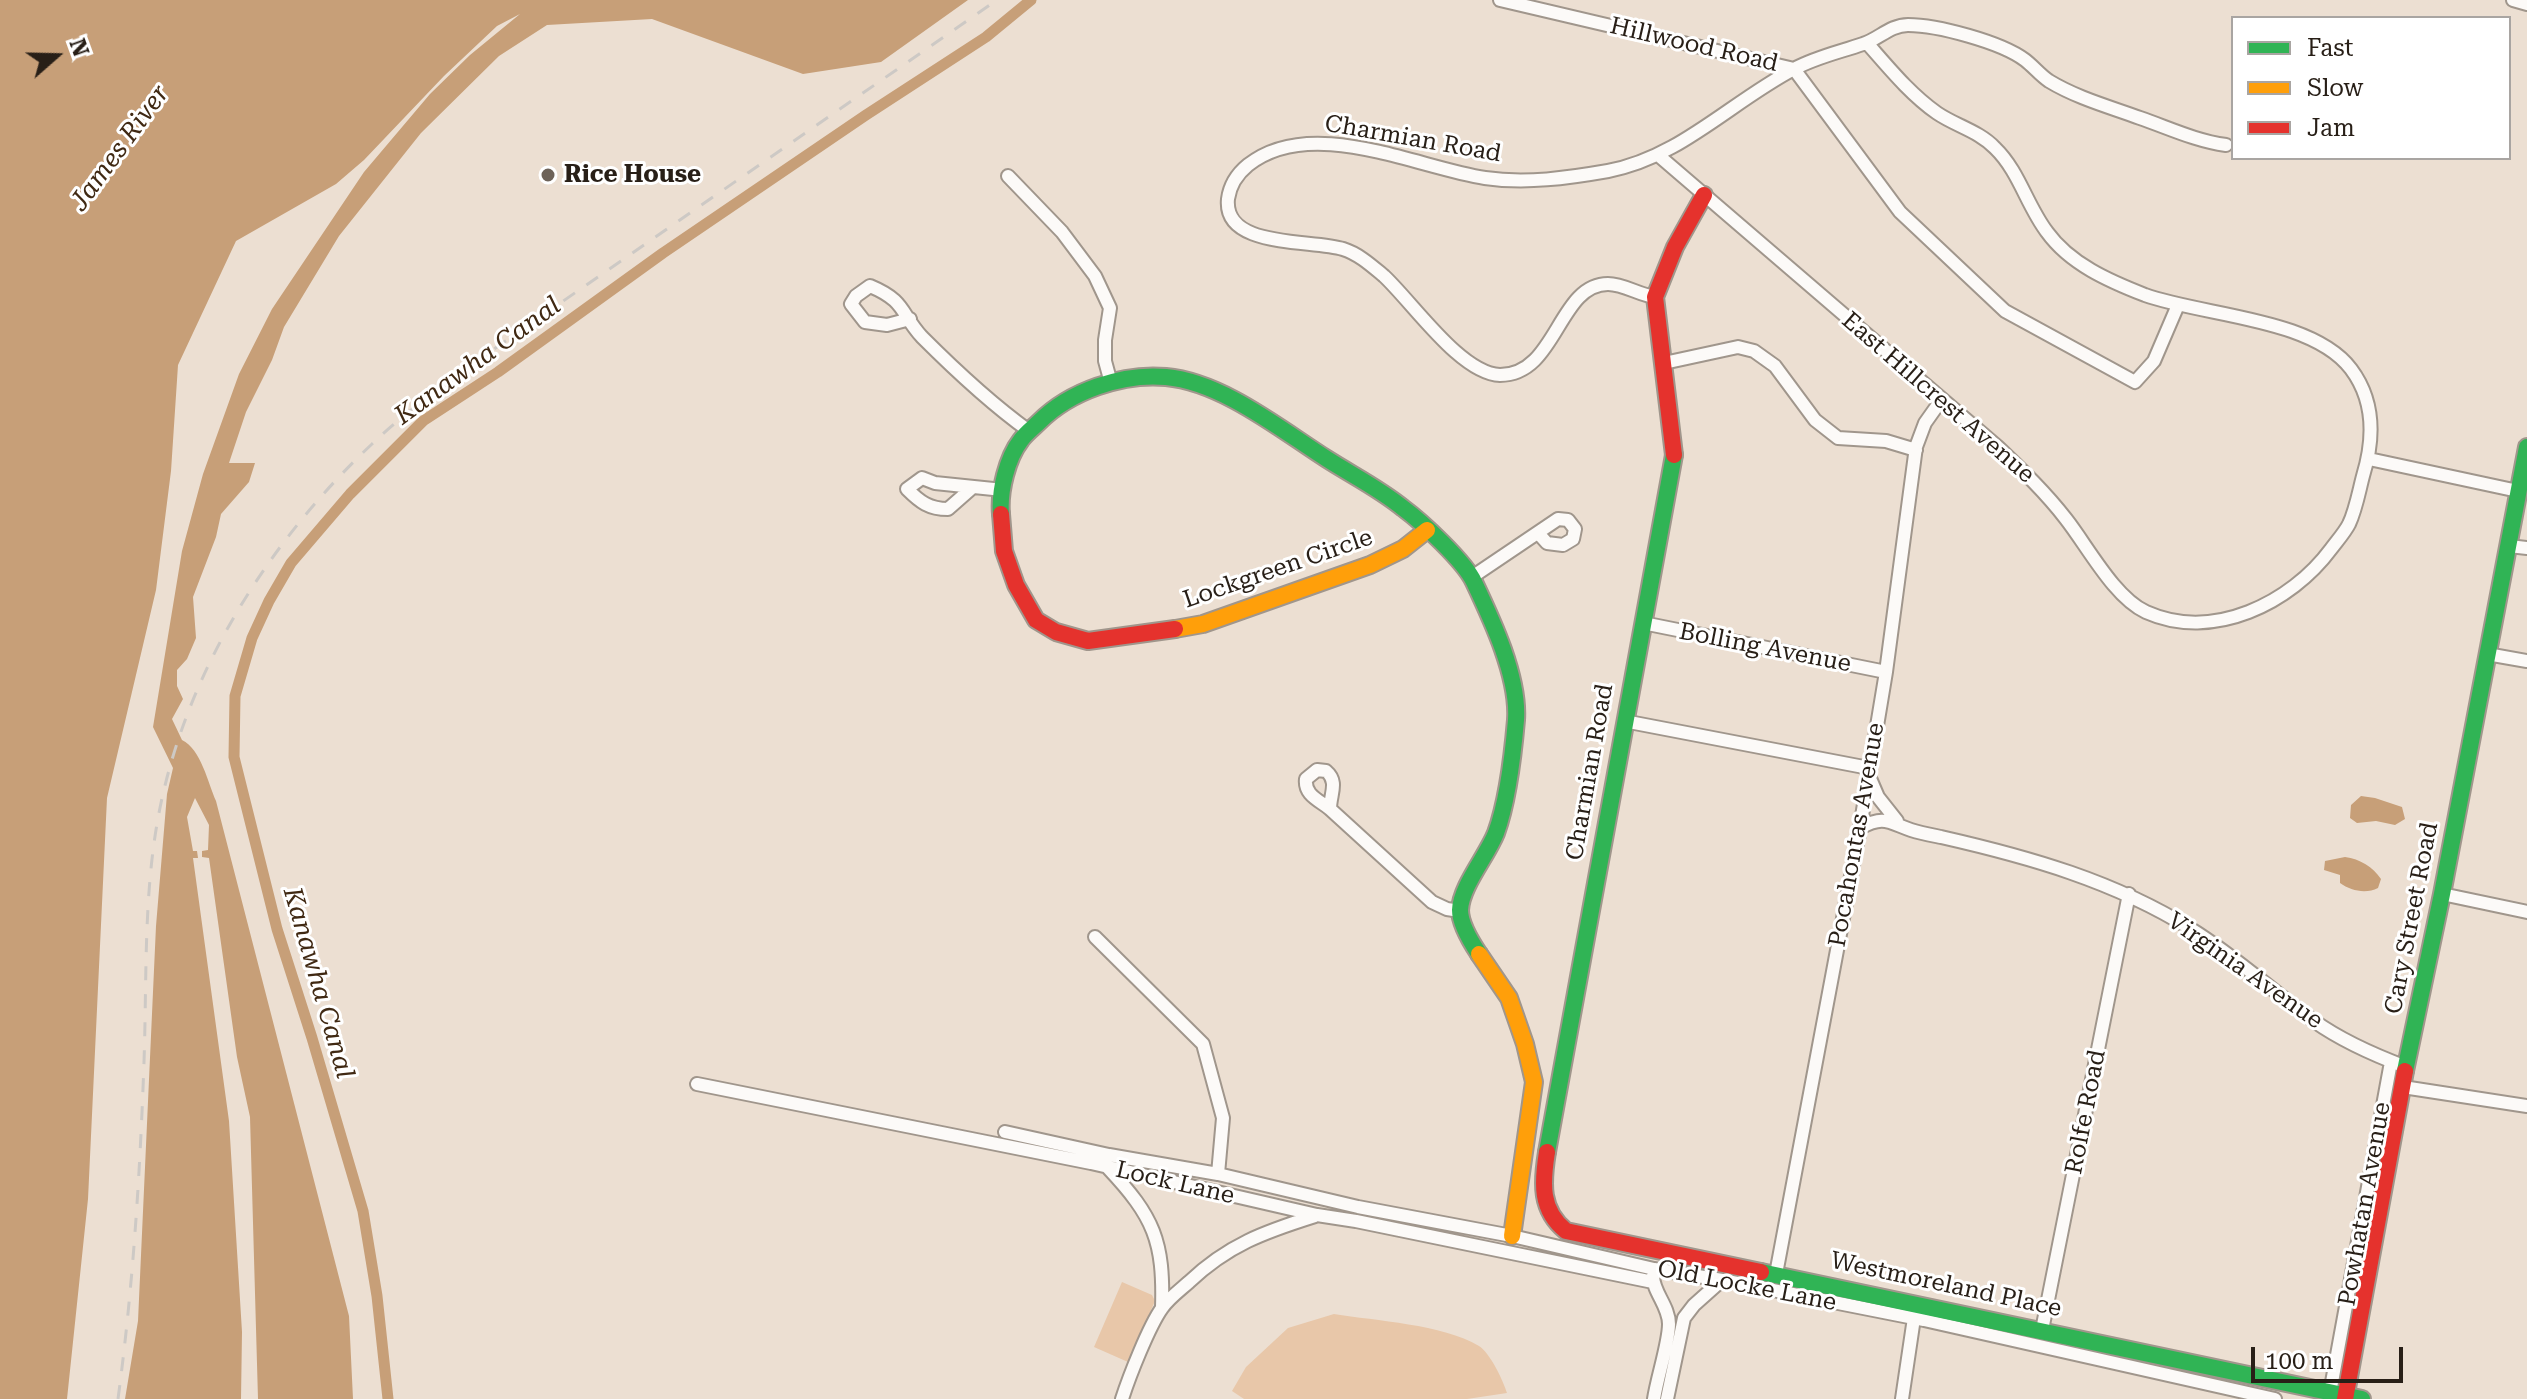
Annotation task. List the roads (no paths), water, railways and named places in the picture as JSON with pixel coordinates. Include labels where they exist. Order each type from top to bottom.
[{"type":"street","name":"Hillwood Road","points":[[1500,0],[1794,69]]},
{"type":"street","points":[[2513,0],[2527,4]]},
{"type":"street","name":"Charmian Road","points":[[1655,297],[1607,284],[1590,288],[1575,303],[1543,351],[1526,367],[1508,374],[1482,372],[1456,352],[1384,276],[1356,254],[1249,233],[1231,218],[1228,201],[1233,181],[1251,162],[1263,153],[1299,145],[1359,149],[1461,173],[1517,180],[1585,175],[1615,169],[1658,155],[1794,69],[1867,43],[1894,27],[1906,25],[1959,34],[2005,48],[2025,60],[2049,81],[2094,102],[2204,142],[2226,145]]},
{"type":"street","name":"East Hillcrest Avenue","points":[[1658,155],[1998,447],[2066,518],[2119,591],[2146,612],[2168,619],[2215,622],[2257,608],[2303,580],[2318,567],[2349,524],[2369,459],[2371,435],[2368,404],[2362,384],[2341,357],[2326,346],[2289,330],[2178,305],[2123,286],[2089,270],[2046,232],[2007,161],[1995,147],[1977,133],[1934,112],[1906,87],[1867,43]]},
{"type":"street","points":[[1794,69],[1900,212],[2005,311],[2135,382],[2154,361],[2178,305]]},
{"type":"street","points":[[1008,176],[1062,232],[1095,276],[1110,308],[1105,361],[1111,383]]},
{"type":"street","name":"Charmian Road","points":[[1546,1209],[1544,1171],[1624,721],[1675,461],[1655,297],[1675,247],[1704,195]]},
{"type":"street","points":[[910,319],[918,333],[972,386],[1029,431]]},
{"type":"street","points":[[1664,363],[1738,347],[1754,351],[1775,366],[1815,420],[1838,438],[1886,441],[1916,450]]},
{"type":"street","name":"Lockgreen Circle","points":[[1427,530],[1403,549],[1370,565],[1203,624],[1088,641],[1056,632],[1036,620],[1016,585],[1004,551],[1000,507],[1007,468],[1021,440],[1048,413],[1082,393],[1130,377],[1167,377],[1196,383],[1232,399],[1404,508],[1427,530],[1472,577],[1499,636],[1513,690],[1516,717],[1497,830],[1465,893],[1460,911]]},
{"type":"street","name":"Pocahontas Avenue","points":[[1776,1274],[1860,828],[1886,672],[1916,450],[1925,423],[1942,399]]},
{"type":"street","name":"Cary Street Road","points":[[2346,1397],[2403,1087],[2399,1064],[2442,894],[2527,447]]},
{"type":"street","points":[[2369,459],[2518,491]]},
{"type":"street","points":[[973,487],[1003,490]]},
{"type":"street","points":[[1472,577],[1538,533]]},
{"type":"street","points":[[2509,546],[2527,548]]},
{"type":"street","name":"Bolling Avenue","points":[[1643,623],[1886,672]]},
{"type":"street","points":[[2487,654],[2527,661]]},
{"type":"street","points":[[1624,721],[1869,771],[1878,797],[1899,824]]},
{"type":"street","points":[[1330,809],[1432,902],[1460,911],[1478,956],[1509,998],[1534,1082],[1512,1236]]},
{"type":"street","name":"Virginia Avenue","points":[[1860,828],[1880,820],[1899,824],[1911,830],[2052,865],[2129,894],[2226,952],[2316,1022],[2356,1047],[2399,1064]]},
{"type":"street","name":"Rolfe Road","points":[[2042,1330],[2129,894]]},
{"type":"street","points":[[2442,894],[2527,912]]},
{"type":"street","points":[[1095,937],[1203,1044],[1223,1118],[1218,1174]]},
{"type":"street","name":"Powhatan Avenue","points":[[2346,1397],[2399,1064]]},
{"type":"street","name":"Lock Lane","points":[[697,1084],[1107,1167],[1317,1215],[1653,1275]]},
{"type":"street","points":[[2403,1087],[2527,1106]]},
{"type":"street","name":"Old Locke Lane","points":[[1005,1132],[1109,1155],[1218,1174],[1358,1207],[1512,1236],[1653,1275],[1722,1280],[1914,1318],[2275,1399]]},
{"type":"street","points":[[1107,1167],[1135,1198],[1157,1239],[1163,1278],[1162,1308],[1122,1399]]},
{"type":"street","points":[[1356,1221],[1358,1207]]},
{"type":"street","name":"Westmoreland Place","points":[[1546,1209],[1555,1223],[1566,1231],[2346,1397]]},
{"type":"street","points":[[1162,1308],[1205,1267],[1242,1242],[1317,1215]]},
{"type":"street","points":[[1653,1275],[1664,1300],[1669,1324],[1654,1399]]},
{"type":"street","points":[[1667,1399],[1684,1318],[1722,1280]]},
{"type":"street","points":[[1902,1399],[1914,1318]]},
{"type":"water","name":"James River","points":[[0,0],[968,0],[881,62],[803,74],[652,19],[547,25],[499,56],[421,133],[339,236],[284,327],[272,360],[246,412],[229,463],[255,463],[249,482],[221,514],[216,537],[193,597],[196,638],[187,659],[177,670],[177,686],[183,699],[172,719],[182,740],[189,744],[199,759],[216,801],[349,1316],[353,1399],[258,1399],[250,1117],[237,1057],[209,858],[202,857],[202,851],[208,850],[209,825],[195,798],[187,817],[193,851],[197,851],[198,858],[193,858],[229,1121],[242,1332],[241,1399],[125,1399],[138,1321],[156,926],[167,794],[173,768],[153,727],[182,551],[203,474],[239,374],[272,309],[364,172],[430,94],[470,55],[520,14],[497,26],[364,160],[336,184],[236,241],[178,365],[171,471],[156,590],[107,798],[88,1199],[67,1399],[0,1399]]},
{"type":"water","points":[[2361,796],[2402,807],[2405,819],[2395,825],[2376,821],[2357,823],[2350,818],[2351,805]]},
{"type":"water","points":[[2345,857],[2361,862],[2374,871],[2381,879],[2378,888],[2354,890],[2340,883],[2340,875],[2324,870],[2325,861]]},
{"type":"waterway","name":"Kanawha Canal","points":[[388,1399],[377,1296],[363,1211],[277,929],[234,757],[235,696],[252,638],[269,601],[291,563],[350,494],[423,421],[498,372],[663,253],[986,37],[1031,0]]},
{"type":"railway","points":[[118,1399],[138,1189],[147,932],[155,835],[174,752],[192,702],[214,654],[268,563],[335,481],[408,413],[471,365],[997,0]]},
{"type":"place","name":"Rice House","points":[[548,175]]}]
